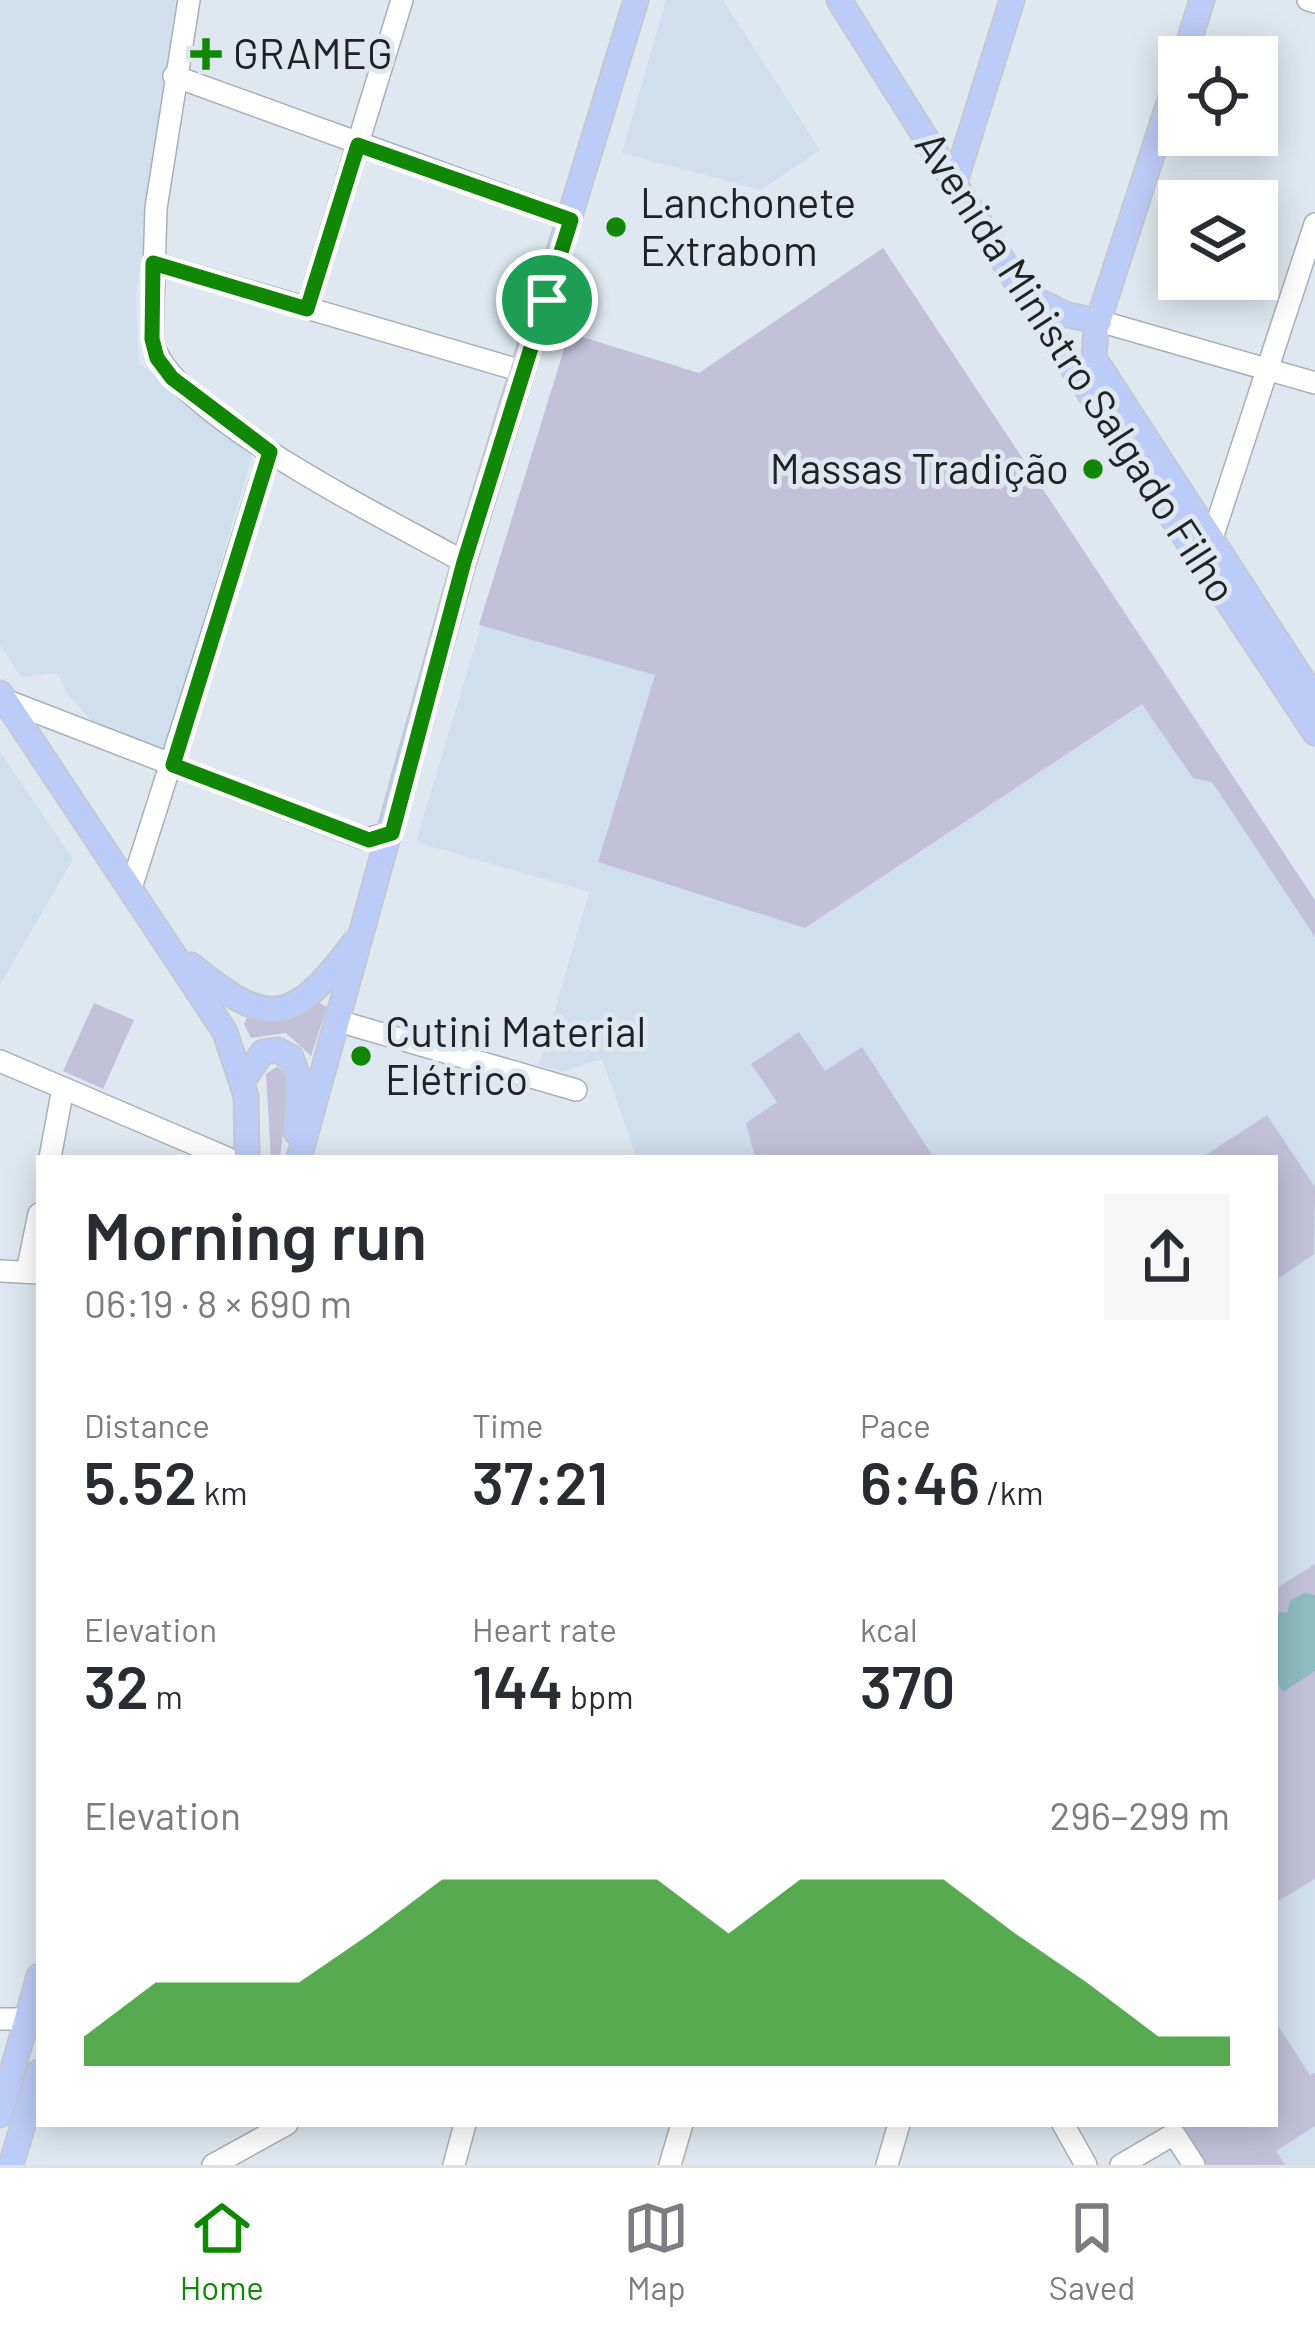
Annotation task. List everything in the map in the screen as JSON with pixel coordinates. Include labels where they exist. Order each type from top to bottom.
[{"type":"main road","points":[[298,1155],[392,833],[464,562],[636,0]]},
{"type":"main road","name":"Avenida Ministro Salgado Filho","points":[[839,0],[1024,294],[1315,699]]},
{"type":"main road","points":[[955,182],[1012,0]]},
{"type":"main road","points":[[1191,36],[1202,0]]},
{"type":"main road","points":[[1024,294],[1067,315],[1099,321],[1158,137]]},
{"type":"main road","name":"Avenida Ministro Salgado Filho","points":[[1099,321],[1093,348],[1098,367],[1315,734]]},
{"type":"main road","points":[[2,696],[225,1032],[243,1080],[248,1155]]},
{"type":"main road","points":[[169,946],[236,1001],[272,1010],[296,1005],[316,991],[363,932]]},
{"type":"main road","points":[[243,1080],[263,1052],[277,1050],[291,1057],[299,1087],[297,1155]]},
{"type":"main road","points":[[0,2115],[33,2019]]},
{"type":"main road","points":[[11,2165],[36,2082]]},
{"type":"street","points":[[189,0],[174,76],[153,263],[152,339],[157,358],[172,378],[270,452],[464,562]]},
{"type":"street","points":[[307,309],[402,0]]},
{"type":"street","points":[[174,76],[571,220]]},
{"type":"street","points":[[1204,547],[1269,372],[1315,224]]},
{"type":"street","points":[[153,263],[522,370]]},
{"type":"street","points":[[1099,321],[1315,383]]},
{"type":"street","points":[[131,888],[270,452]]},
{"type":"street","points":[[2,696],[365,839],[392,833]]},
{"type":"street","points":[[338,1021],[576,1090]]},
{"type":"street","points":[[0,1061],[219,1155]]},
{"type":"street","points":[[51,1155],[63,1088]]},
{"type":"street","points":[[0,1271],[33,1272]]},
{"type":"street","points":[[0,2019],[33,2019]]},
{"type":"street","points":[[213,2165],[237,2158],[283,2127]]},
{"type":"street","points":[[454,2165],[464,2127]]},
{"type":"street","points":[[670,2165],[681,2127]]},
{"type":"street","points":[[886,2165],[898,2127]]},
{"type":"street","points":[[1065,2127],[1086,2165]]},
{"type":"street","points":[[1121,2165],[1174,2134],[1194,2165]]},
{"type":"shaded area","points":[[0,0],[178,0],[136,296],[139,363],[253,453],[166,750],[95,724],[67,694],[58,673],[21,677],[0,645]]},
{"type":"shaded area","points":[[666,0],[723,0],[820,150],[761,190],[622,153]]},
{"type":"shaded area","points":[[883,248],[1315,900],[1315,1564],[1278,1587],[1278,1155],[636,1155],[602,1059],[562,1072],[539,1065],[589,892],[416,842],[569,333],[699,373]]},
{"type":"shaded area","points":[[883,248],[1315,900],[1315,937],[1212,782],[1193,778],[1142,704],[805,928],[598,862],[655,675],[479,625],[569,333],[699,373]]},
{"type":"shaded area","points":[[0,752],[73,859],[0,985]]},
{"type":"shaded area","points":[[318,1002],[327,1007],[311,1056],[286,1033],[251,1038],[244,1024],[247,1017],[286,1020]]},
{"type":"shaded area","points":[[94,1003],[134,1020],[103,1089],[63,1071]]},
{"type":"shaded area","points":[[799,1032],[825,1071],[862,1047],[932,1155],[754,1155],[746,1123],[777,1102],[751,1064]]},
{"type":"shaded area","points":[[278,1066],[289,1080],[280,1155],[271,1155],[266,1074]]},
{"type":"shaded area","points":[[1267,1115],[1315,1187],[1314,1254],[1278,1279],[1278,1155],[1206,1155]]},
{"type":"shaded area","points":[[1315,1564],[1315,1879],[1278,1901],[1278,1587]]},
{"type":"shaded area","points":[[1304,1593],[1315,1595],[1315,1671],[1283,1692],[1278,1684],[1278,1612],[1287,1613],[1290,1601]]},
{"type":"shaded area","points":[[1315,1879],[1315,2165],[1204,2165],[1180,2127],[1278,2127],[1278,1901]]},
{"type":"shaded area","points":[[1278,2026],[1310,2075],[1315,2073],[1315,2126],[1276,2151],[1285,2165],[1204,2165],[1180,2127],[1278,2127]]},
{"type":"place","name":"GRAMEG","points":[[206,54]]},
{"type":"place","name":"Lanchonete Extrabom","points":[[616,227]]},
{"type":"place","name":"Massas Tradição","points":[[1093,469]]},
{"type":"place","name":"Cutini Material Elétrico","points":[[361,1056]]},
{"type":"route","points":[[358,145],[571,220],[547,300],[464,562],[392,833],[365,839],[173,765],[270,452],[172,378],[157,358],[152,339],[153,263],[307,309],[358,145]]}]
